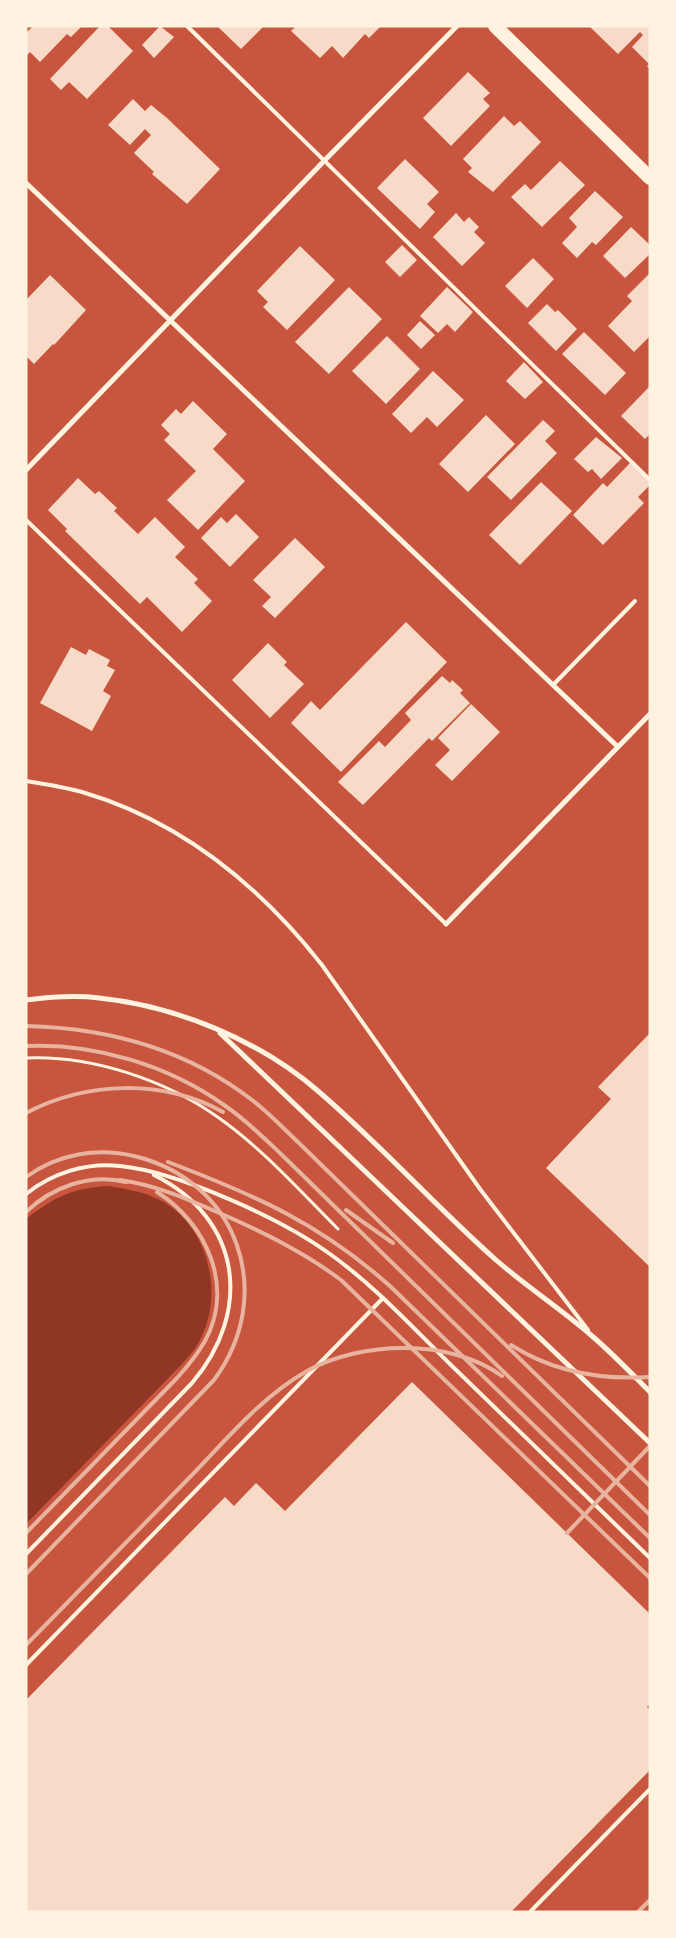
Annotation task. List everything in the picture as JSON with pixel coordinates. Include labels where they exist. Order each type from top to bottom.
[{"type":"highway","points":[[495,26],[650,178]]},
{"type":"street","points":[[26,470],[324,160],[457,26]]},
{"type":"street","points":[[26,183],[617,746]]},
{"type":"street","points":[[446,924],[650,714]]},
{"type":"street","points":[[26,1000],[54,997],[98,998],[134,1003],[216,1030],[261,1051],[317,1090],[496,1260],[592,1336],[650,1392]]},
{"type":"street","points":[[216,1030],[650,1442]]},
{"type":"lane","points":[[188,26],[650,480]]},
{"type":"lane","points":[[26,520],[446,924]]},
{"type":"lane","points":[[553,684],[635,601]]},
{"type":"lane","points":[[26,781],[81,792],[124,807],[165,826],[199,847],[263,898],[295,931],[322,965],[480,1188],[592,1336]]},
{"type":"lane","points":[[26,1194],[56,1175],[94,1166],[120,1166],[146,1171],[214,1194],[282,1225],[329,1253],[383,1298],[650,1558]]},
{"type":"lane","points":[[26,1554],[192,1384],[206,1367],[223,1336],[230,1302],[230,1281],[228,1263],[220,1240],[205,1214],[194,1202],[167,1182],[146,1171]]},
{"type":"lane","points":[[26,1665],[383,1298]]},
{"type":"lane","points":[[530,1912],[650,1789]]},
{"type":"path","points":[[26,1058],[41,1057],[92,1064],[145,1077],[165,1087],[218,1117],[232,1128],[338,1229]]},
{"type":"shaded area","points":[[109,1186],[154,1197],[177,1211],[190,1226],[200,1243],[207,1262],[211,1282],[211,1302],[207,1322],[192,1353],[26,1524],[26,1219],[64,1195],[84,1189]]},
{"type":"building","points":[[33,26],[82,26],[71,37],[67,34],[40,62],[30,52],[26,56],[26,33]]},
{"type":"building","points":[[100,26],[108,26],[133,51],[87,99],[69,82],[61,90],[50,79]]},
{"type":"building","points":[[160,26],[174,37],[154,58],[142,45]]},
{"type":"building","points":[[217,26],[264,26],[241,49]]},
{"type":"building","points":[[296,26],[381,26],[369,38],[365,34],[343,58],[332,46],[320,58],[291,31]]},
{"type":"building","points":[[589,26],[650,26],[650,69],[647,66],[649,64],[632,47],[643,35],[640,32],[618,54]]},
{"type":"building","points":[[468,72],[490,93],[483,99],[490,106],[451,146],[423,118]]},
{"type":"building","points":[[133,99],[145,111],[151,105],[220,169],[187,204],[152,174],[154,172],[134,153],[151,135],[145,129],[130,145],[108,125]]},
{"type":"building","points":[[504,116],[514,126],[520,121],[541,142],[493,192],[468,172],[472,168],[463,159]]},
{"type":"building","points":[[405,159],[439,192],[427,204],[435,212],[420,229],[377,188]]},
{"type":"building","points":[[560,161],[585,185],[542,227],[511,197],[525,184],[531,190]]},
{"type":"building","points":[[595,191],[623,217],[596,245],[592,242],[577,258],[562,243],[577,227],[569,218]]},
{"type":"building","points":[[456,213],[464,222],[469,217],[479,227],[474,232],[485,243],[462,266],[433,237]]},
{"type":"building","points":[[631,227],[650,245],[650,254],[625,278],[603,256]]},
{"type":"building","points":[[402,245],[417,260],[400,277],[385,262]]},
{"type":"building","points":[[300,246],[335,280],[287,330],[263,307],[268,302],[257,291]]},
{"type":"building","points":[[533,258],[554,279],[527,308],[505,286]]},
{"type":"building","points":[[650,273],[650,336],[634,352],[608,326],[632,301],[627,296]]},
{"type":"building","points":[[50,275],[86,310],[34,364],[26,356],[26,300]]},
{"type":"building","points":[[349,287],[382,319],[329,374],[295,342]]},
{"type":"building","points":[[447,287],[473,312],[455,332],[447,324],[438,333],[420,316]]},
{"type":"building","points":[[547,304],[555,312],[558,310],[577,329],[556,351],[528,323]]},
{"type":"building","points":[[420,321],[435,335],[421,349],[407,335]]},
{"type":"building","points":[[584,332],[626,373],[605,395],[562,354]]},
{"type":"building","points":[[387,336],[420,369],[386,404],[352,371]]},
{"type":"building","points":[[524,362],[543,382],[525,399],[506,381]]},
{"type":"building","points":[[433,371],[464,400],[437,427],[427,417],[411,433],[392,414]]},
{"type":"building","points":[[650,386],[650,434],[645,439],[621,416]]},
{"type":"building","points":[[193,401],[227,434],[213,449],[245,481],[198,530],[167,500],[196,471],[164,440],[170,434],[161,425],[176,409],[181,414]]},
{"type":"building","points":[[486,415],[515,444],[468,492],[439,464]]},
{"type":"building","points":[[543,420],[555,431],[545,441],[557,453],[511,500],[487,477]]},
{"type":"building","points":[[596,437],[622,458],[601,479],[592,469],[588,472],[574,459]]},
{"type":"building","points":[[630,463],[650,481],[650,485],[638,497],[644,503],[603,545],[573,515],[603,483],[607,487]]},
{"type":"building","points":[[78,478],[95,494],[99,491],[117,508],[114,511],[138,534],[155,517],[185,547],[175,557],[198,579],[194,583],[212,601],[182,632],[147,597],[140,604],[65,531],[67,529],[48,510]]},
{"type":"building","points":[[541,482],[572,511],[520,565],[489,535]]},
{"type":"building","points":[[236,514],[259,537],[230,567],[201,538],[221,517],[227,523]]},
{"type":"building","points":[[295,538],[325,567],[275,618],[262,606],[271,597],[253,580]]},
{"type":"building","points":[[406,622],[447,662],[341,772],[291,723],[311,701],[320,710]]},
{"type":"building","points":[[268,643],[287,662],[284,665],[304,684],[270,718],[232,680]]},
{"type":"building","points":[[71,647],[86,655],[89,649],[110,660],[107,666],[115,670],[103,691],[111,696],[92,731],[40,703]]},
{"type":"building","points":[[442,676],[450,683],[452,680],[463,690],[460,693],[470,703],[432,741],[429,738],[363,805],[338,782],[379,741],[385,747],[411,720],[405,713]]},
{"type":"building","points":[[471,704],[500,732],[452,781],[435,765],[450,750],[438,738]]},
{"type":"building","points":[[650,1033],[650,1267],[546,1168],[611,1099],[598,1087]]},
{"type":"building","points":[[412,1382],[650,1614],[650,1704],[647,1707],[650,1710],[650,1770],[511,1912],[26,1912],[26,1700],[225,1497],[234,1506],[256,1483],[285,1511]]},
{"type":"railway","points":[[26,1026],[87,1031],[145,1045],[200,1067],[227,1082],[252,1100],[300,1144],[650,1486]]},
{"type":"railway","points":[[26,1046],[78,1048],[130,1059],[179,1078],[232,1110],[282,1155],[650,1515]]},
{"type":"railway","points":[[26,1113],[50,1102],[74,1095],[99,1090],[125,1088],[150,1089],[175,1094],[200,1101],[223,1112]]},
{"type":"railway","points":[[26,1177],[38,1169],[64,1158],[78,1154],[106,1152],[134,1156],[170,1169],[200,1190],[222,1215],[237,1246],[244,1278],[243,1313],[233,1347],[214,1380],[26,1574]]},
{"type":"railway","points":[[168,1162],[258,1199],[286,1213],[313,1228],[365,1265],[391,1287],[650,1538]]},
{"type":"railway","points":[[26,1212],[36,1203],[72,1184],[99,1179],[126,1182]]},
{"type":"railway","points":[[120,1180],[170,1193],[233,1219],[296,1251],[341,1280],[650,1578]]},
{"type":"railway","points":[[26,1533],[181,1374],[202,1346],[214,1320],[217,1299],[216,1278],[211,1258],[202,1238],[189,1221],[174,1205],[157,1192]]},
{"type":"railway","points":[[346,1210],[393,1243]]},
{"type":"railway","points":[[511,1345],[544,1362],[578,1372],[614,1377],[650,1377]]},
{"type":"railway","points":[[26,1645],[259,1406],[274,1393],[307,1371],[329,1361],[353,1354],[379,1349],[405,1348],[432,1350],[457,1355],[481,1364],[502,1376]]},
{"type":"railway","points":[[567,1533],[650,1446]]},
{"type":"railway","points":[[638,1912],[650,1900]]}]
